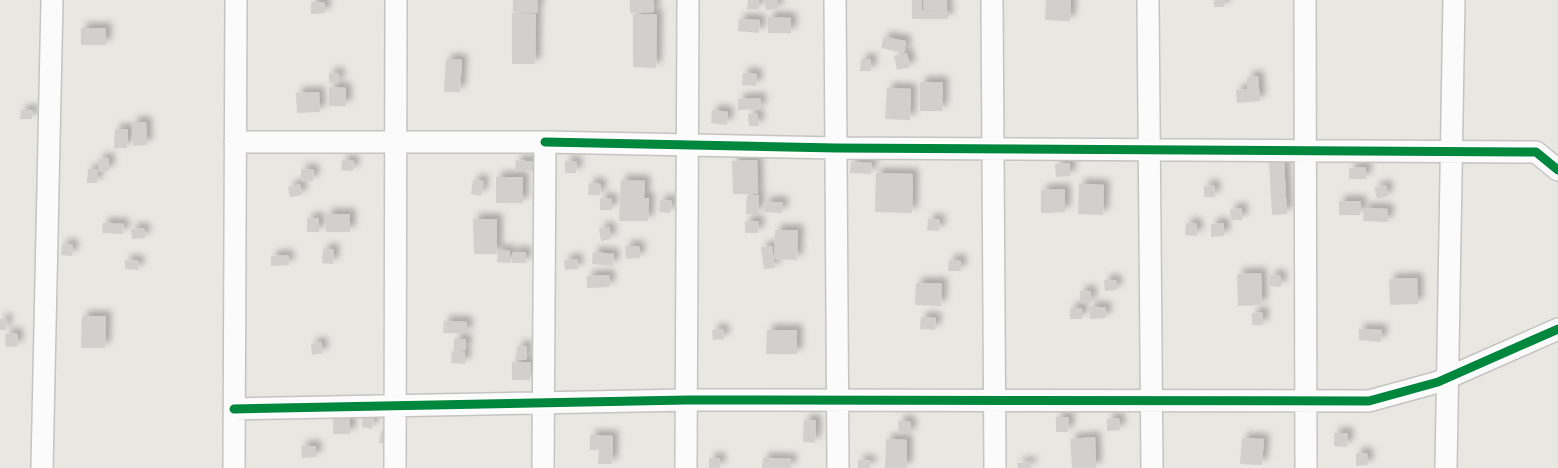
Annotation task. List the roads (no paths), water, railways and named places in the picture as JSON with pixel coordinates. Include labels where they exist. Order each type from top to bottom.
[{"type":"street","points":[[42,468],[52,0]]},
{"type":"street","points":[[234,468],[236,0]]},
{"type":"street","points":[[395,468],[396,0]]},
{"type":"street","points":[[686,468],[688,0]]},
{"type":"street","points":[[834,0],[838,468]]},
{"type":"street","points":[[992,0],[994,468]]},
{"type":"street","points":[[1149,0],[1152,468]]},
{"type":"street","points":[[1305,0],[1306,468]]},
{"type":"street","points":[[1446,468],[1454,152],[1455,0]]},
{"type":"street","points":[[235,142],[545,142],[836,148],[1536,152],[1558,170]]},
{"type":"street","points":[[543,468],[545,142]]},
{"type":"street","points":[[234,409],[687,400],[1369,401],[1448,378],[1558,329]]}]
